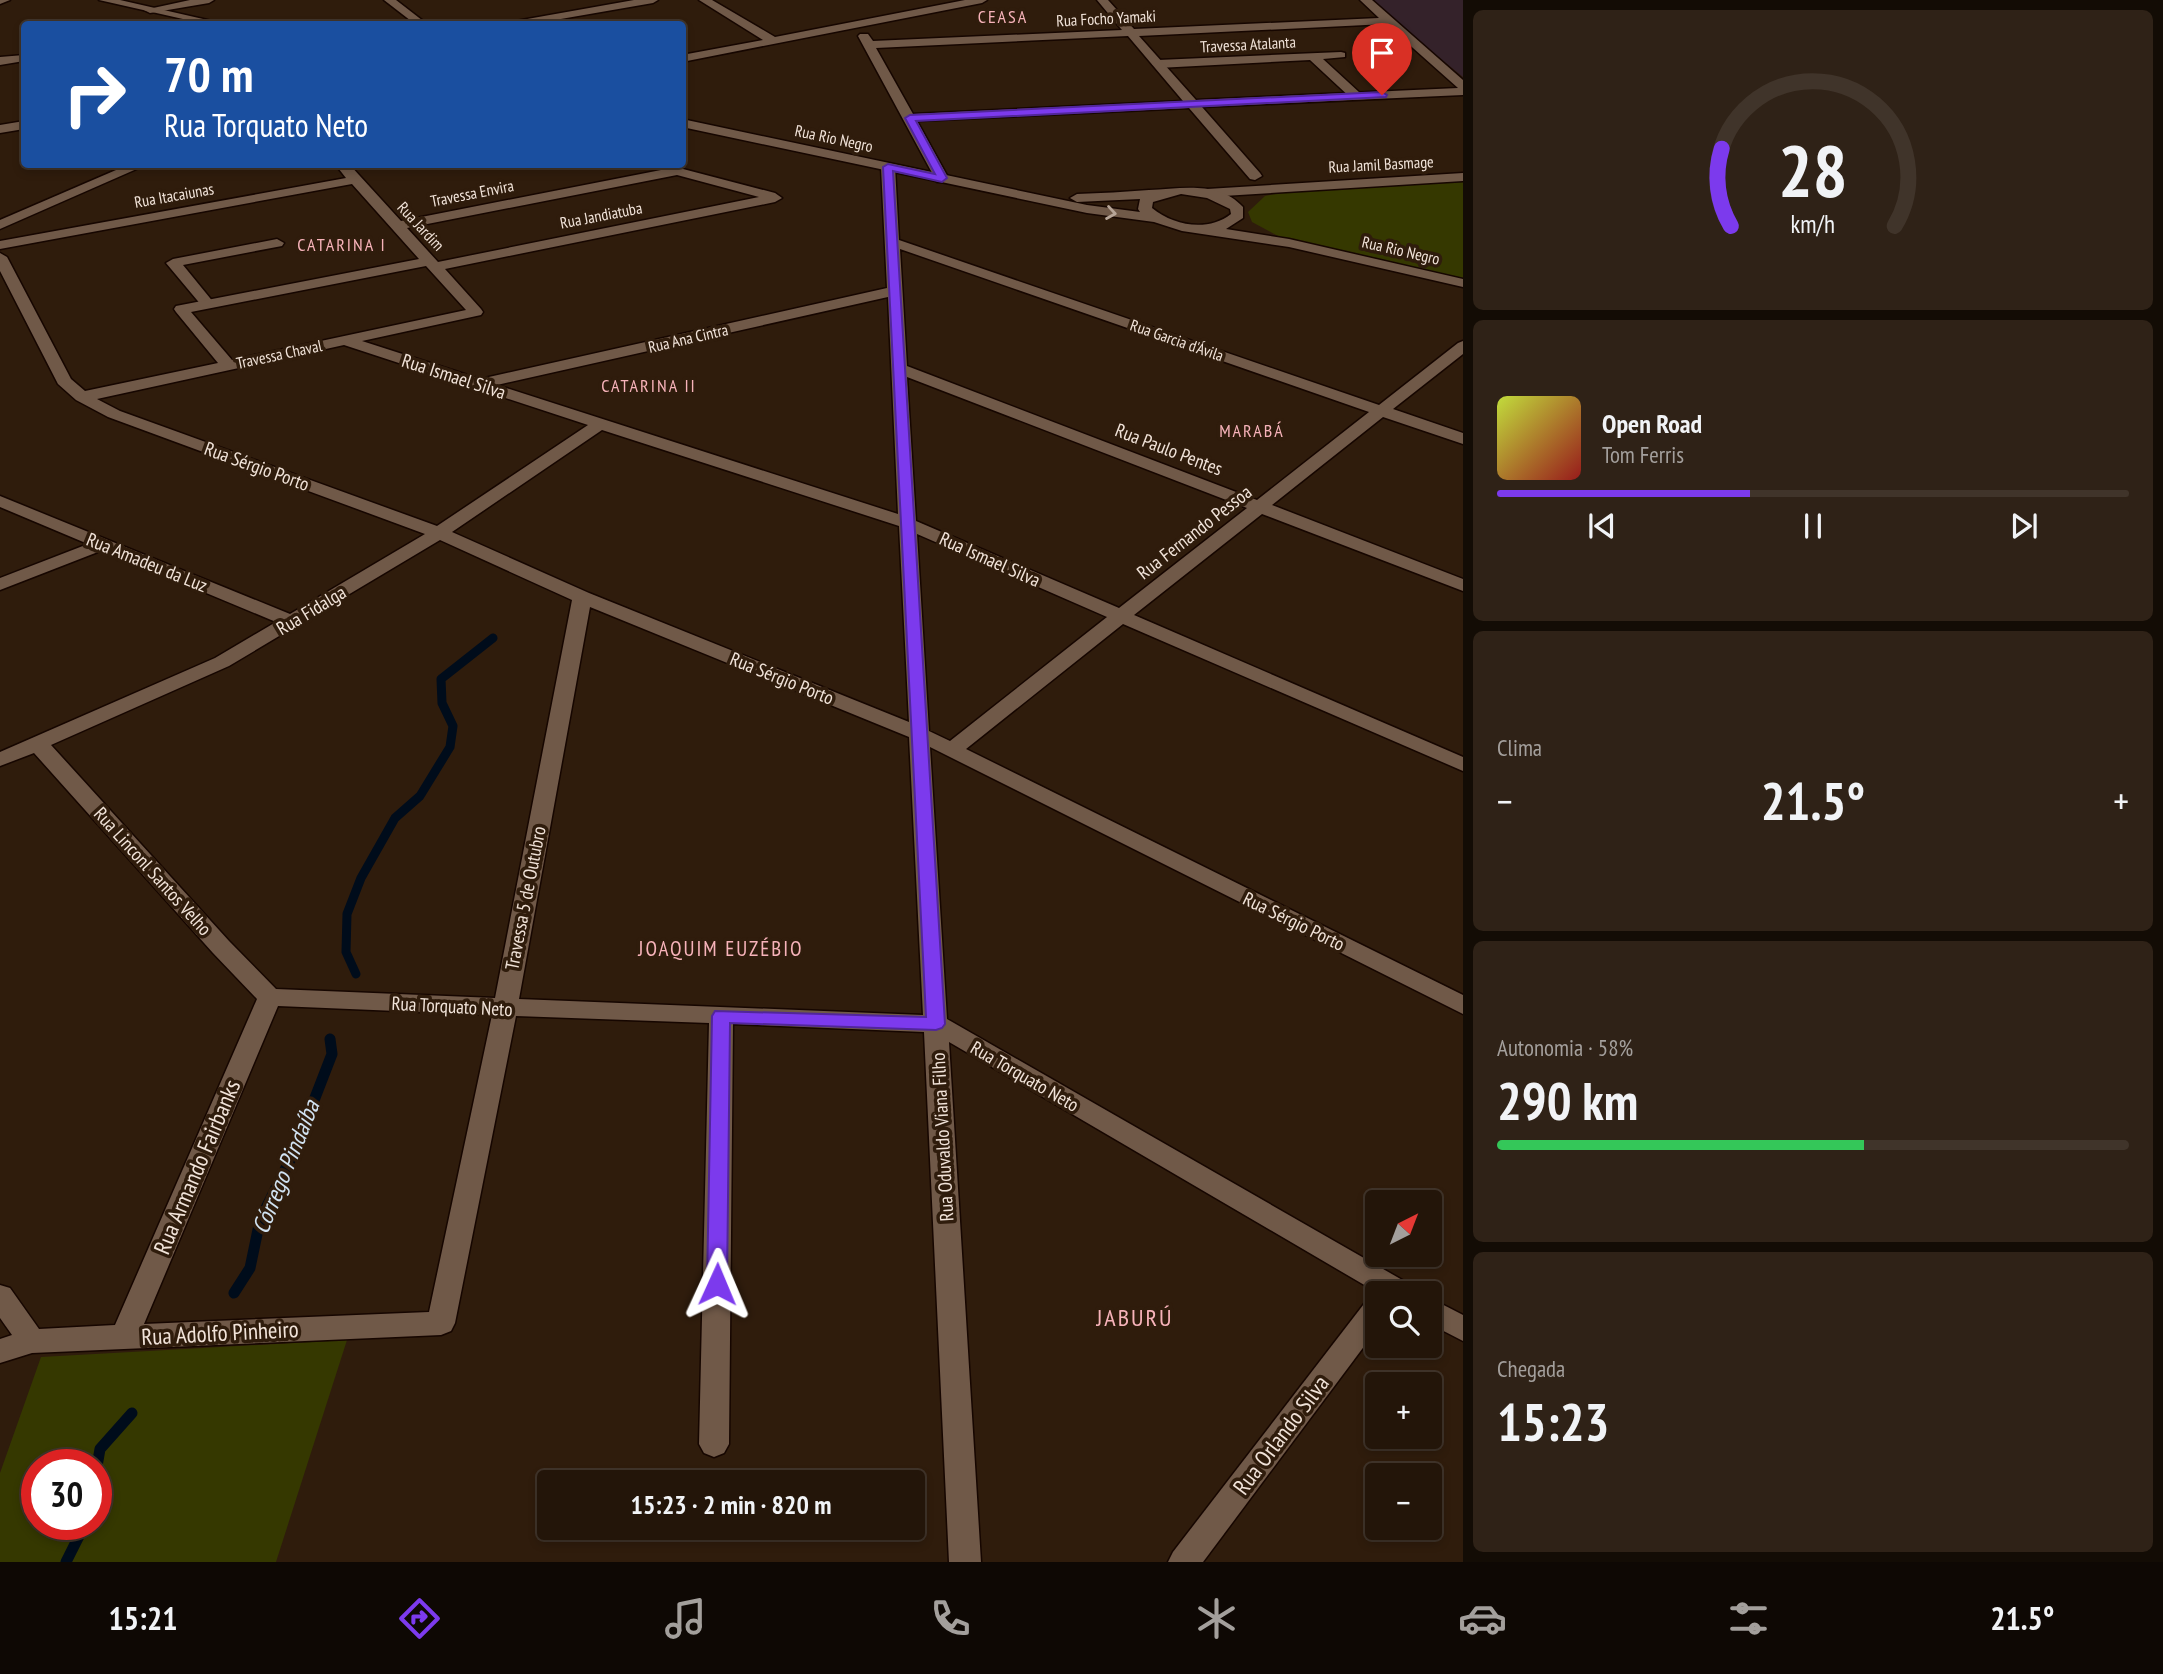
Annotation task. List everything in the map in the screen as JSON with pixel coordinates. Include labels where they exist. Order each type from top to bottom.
[{"type":"street","points":[[0,1],[5,0]]},
{"type":"street","points":[[104,0],[204,21]]},
{"type":"street","points":[[150,10],[209,0]]},
{"type":"street","points":[[389,0],[417,21]]},
{"type":"street","points":[[533,21],[653,0]]},
{"type":"street","points":[[704,0],[773,41]]},
{"type":"street","points":[[686,58],[982,0]]},
{"type":"street","points":[[1102,0],[1255,176]]},
{"type":"street","points":[[1365,0],[1463,89]]},
{"type":"street","name":"Rua Focho Yamaki","points":[[869,45],[1386,21]]},
{"type":"street","points":[[858,25],[942,178]]},
{"type":"street","name":"Travessa Atalanta","points":[[1158,64],[1340,55]]},
{"type":"street","points":[[1314,57],[1356,96]]},
{"type":"street","points":[[0,61],[21,58]]},
{"type":"street","points":[[910,118],[1463,89]]},
{"type":"street","name":"Rua Rio Negro","points":[[686,125],[1087,209],[1154,218],[1173,225],[1289,243],[1463,283]]},
{"type":"street","points":[[0,129],[21,126]]},
{"type":"street","name":"Rua Oduvaldo Viana Filho","points":[[888,167],[965,1562]]},
{"type":"street","points":[[0,225],[133,168]]},
{"type":"street","name":"Rua Jardim","points":[[344,168],[476,312]]},
{"type":"street","points":[[629,168],[641,177]]},
{"type":"street","points":[[666,168],[677,171]]},
{"type":"street","name":"Travessa Envira","points":[[397,226],[677,171]]},
{"type":"street","name":"Rua Jandiatuba","points":[[227,364],[181,309],[775,198],[677,171]]},
{"type":"street","name":"Rua Jamil Basmage","points":[[1207,193],[1300,185],[1463,177]]},
{"type":"street","name":"Rua Itacaiunas","points":[[0,245],[355,180]]},
{"type":"street","name":"Rua Jamil Basmage","points":[[1196,228],[1224,225],[1237,211],[1237,203],[1256,193],[1300,185]]},
{"type":"street","name":"Rua Rio Negro","points":[[1020,194],[1077,198],[1159,194],[1181,190],[1207,193],[1225,199],[1237,211],[1244,224],[1289,243]]},
{"type":"street","points":[[1154,218],[1145,209],[1146,200],[1159,194]]},
{"type":"street","name":"Rua Garcia d'Ávila","points":[[892,242],[1463,439]]},
{"type":"street","points":[[207,303],[173,263],[277,243]]},
{"type":"street","points":[[0,257],[64,381],[82,397]]},
{"type":"street","name":"Rua Ana Cintra","points":[[480,384],[895,291]]},
{"type":"street","name":"Travessa Chaval","points":[[82,397],[476,312]]},
{"type":"street","name":"Rua Ismael Silva","points":[[343,341],[907,523],[1463,765]]},
{"type":"street","name":"Rua Fernando Pessoa","points":[[951,750],[1462,348]]},
{"type":"street","name":"Rua Paulo Pentes","points":[[899,368],[1463,585]]},
{"type":"street","name":"Rua Sérgio Porto","points":[[82,397],[114,414],[439,533],[582,597],[919,734],[1463,1005]]},
{"type":"street","name":"Rua Fidalga","points":[[0,760],[222,662],[439,533],[601,423]]},
{"type":"street","name":"Rua Amadeu da Luz","points":[[0,501],[293,622]]},
{"type":"street","points":[[0,583],[103,544]]},
{"type":"street","name":"Travessa 5 de Outubro","points":[[441,1323],[505,1009],[582,597]]},
{"type":"street","name":"Rua Linconl Santos Velho","points":[[38,744],[221,947],[270,997]]},
{"type":"street","name":"Rua Torquato Neto","points":[[270,997],[505,1009],[936,1024],[1365,1281]]},
{"type":"street","name":"Rua Armando Fairbanks","points":[[124,1337],[270,997]]},
{"type":"street","points":[[714,1444],[721,1016]]},
{"type":"street","points":[[0,1296],[32,1341]]},
{"type":"street","points":[[1442,1317],[1463,1329]]},
{"type":"street","name":"Rua Adolfo Pinheiro","points":[[0,1351],[32,1341],[441,1323]]},
{"type":"street","name":"Rua Orlando Silva","points":[[1184,1562],[1365,1328]]},
{"type":"shaded area","points":[[1374,0],[1463,0],[1463,77],[1393,20]]},
{"type":"shaded area","points":[[1463,181],[1463,278],[1280,237],[1252,222],[1248,212],[1265,196],[1285,192]]},
{"type":"shaded area","points":[[347,1340],[276,1562],[0,1562],[0,1473],[41,1357]]},
{"type":"waterway","name":"Córrego Pindaíba","points":[[356,974],[346,952],[347,914],[361,878],[395,818],[420,796],[450,747],[453,726],[442,703],[441,679],[493,638]]},
{"type":"waterway","name":"Córrego Pindaíba","points":[[234,1293],[250,1268],[260,1220],[294,1152],[332,1054],[330,1039]]},
{"type":"waterway","name":"Córrego Pindaíba","points":[[100,1449],[132,1413]]},
{"type":"waterway","name":"Córrego Pindaíba","points":[[66,1562],[77,1540]]},
{"type":"district","name":"CEASA","points":[[1003,17]]},
{"type":"district","name":"CATARINA I","points":[[342,245]]},
{"type":"district","name":"CATARINA II","points":[[649,386]]},
{"type":"district","name":"MARABÁ","points":[[1252,431]]},
{"type":"district","name":"JOAQUIM EUZÉBIO","points":[[721,949]]},
{"type":"district","name":"JABURÚ","points":[[1135,1318]]},
{"type":"route","points":[[717,1284],[721,1016],[936,1024],[888,167],[942,178],[910,118],[1382,95]]}]
